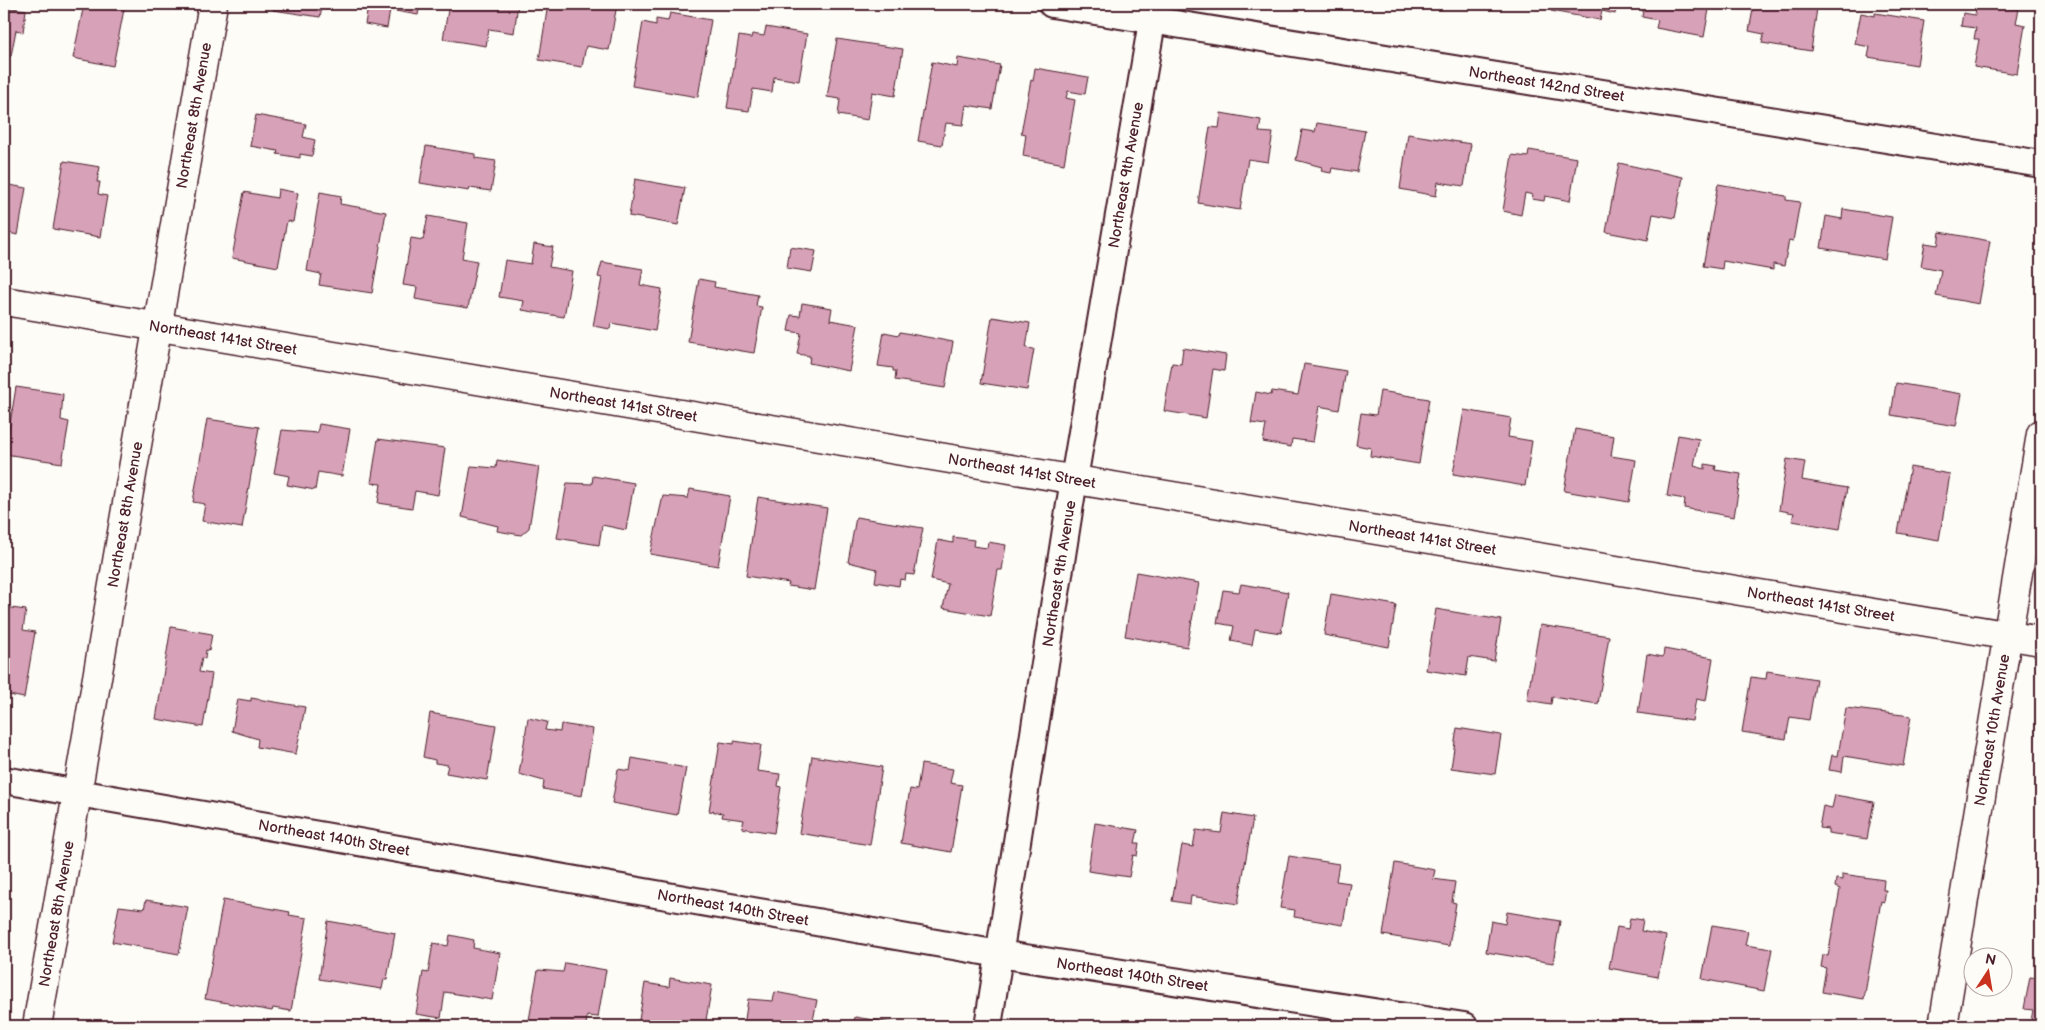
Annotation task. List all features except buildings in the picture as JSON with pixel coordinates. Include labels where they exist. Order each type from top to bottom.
[{"type":"street","name":"Northeast 8th Avenue","points":[[37,1026],[156,326],[213,4]]},
{"type":"street","name":"Northeast 142nd Street","points":[[1052,4],[1154,12],[2041,164]]},
{"type":"street","name":"Northeast 9th Avenue","points":[[988,1026],[1074,479],[1154,12]]},
{"type":"street","name":"Northeast 141st Street","points":[[4,301],[2041,641]]},
{"type":"street","name":"Northeast 10th Avenue","points":[[1942,1026],[2041,434]]},
{"type":"street","name":"Northeast 140th Street","points":[[4,780],[999,954],[1464,1026]]}]
